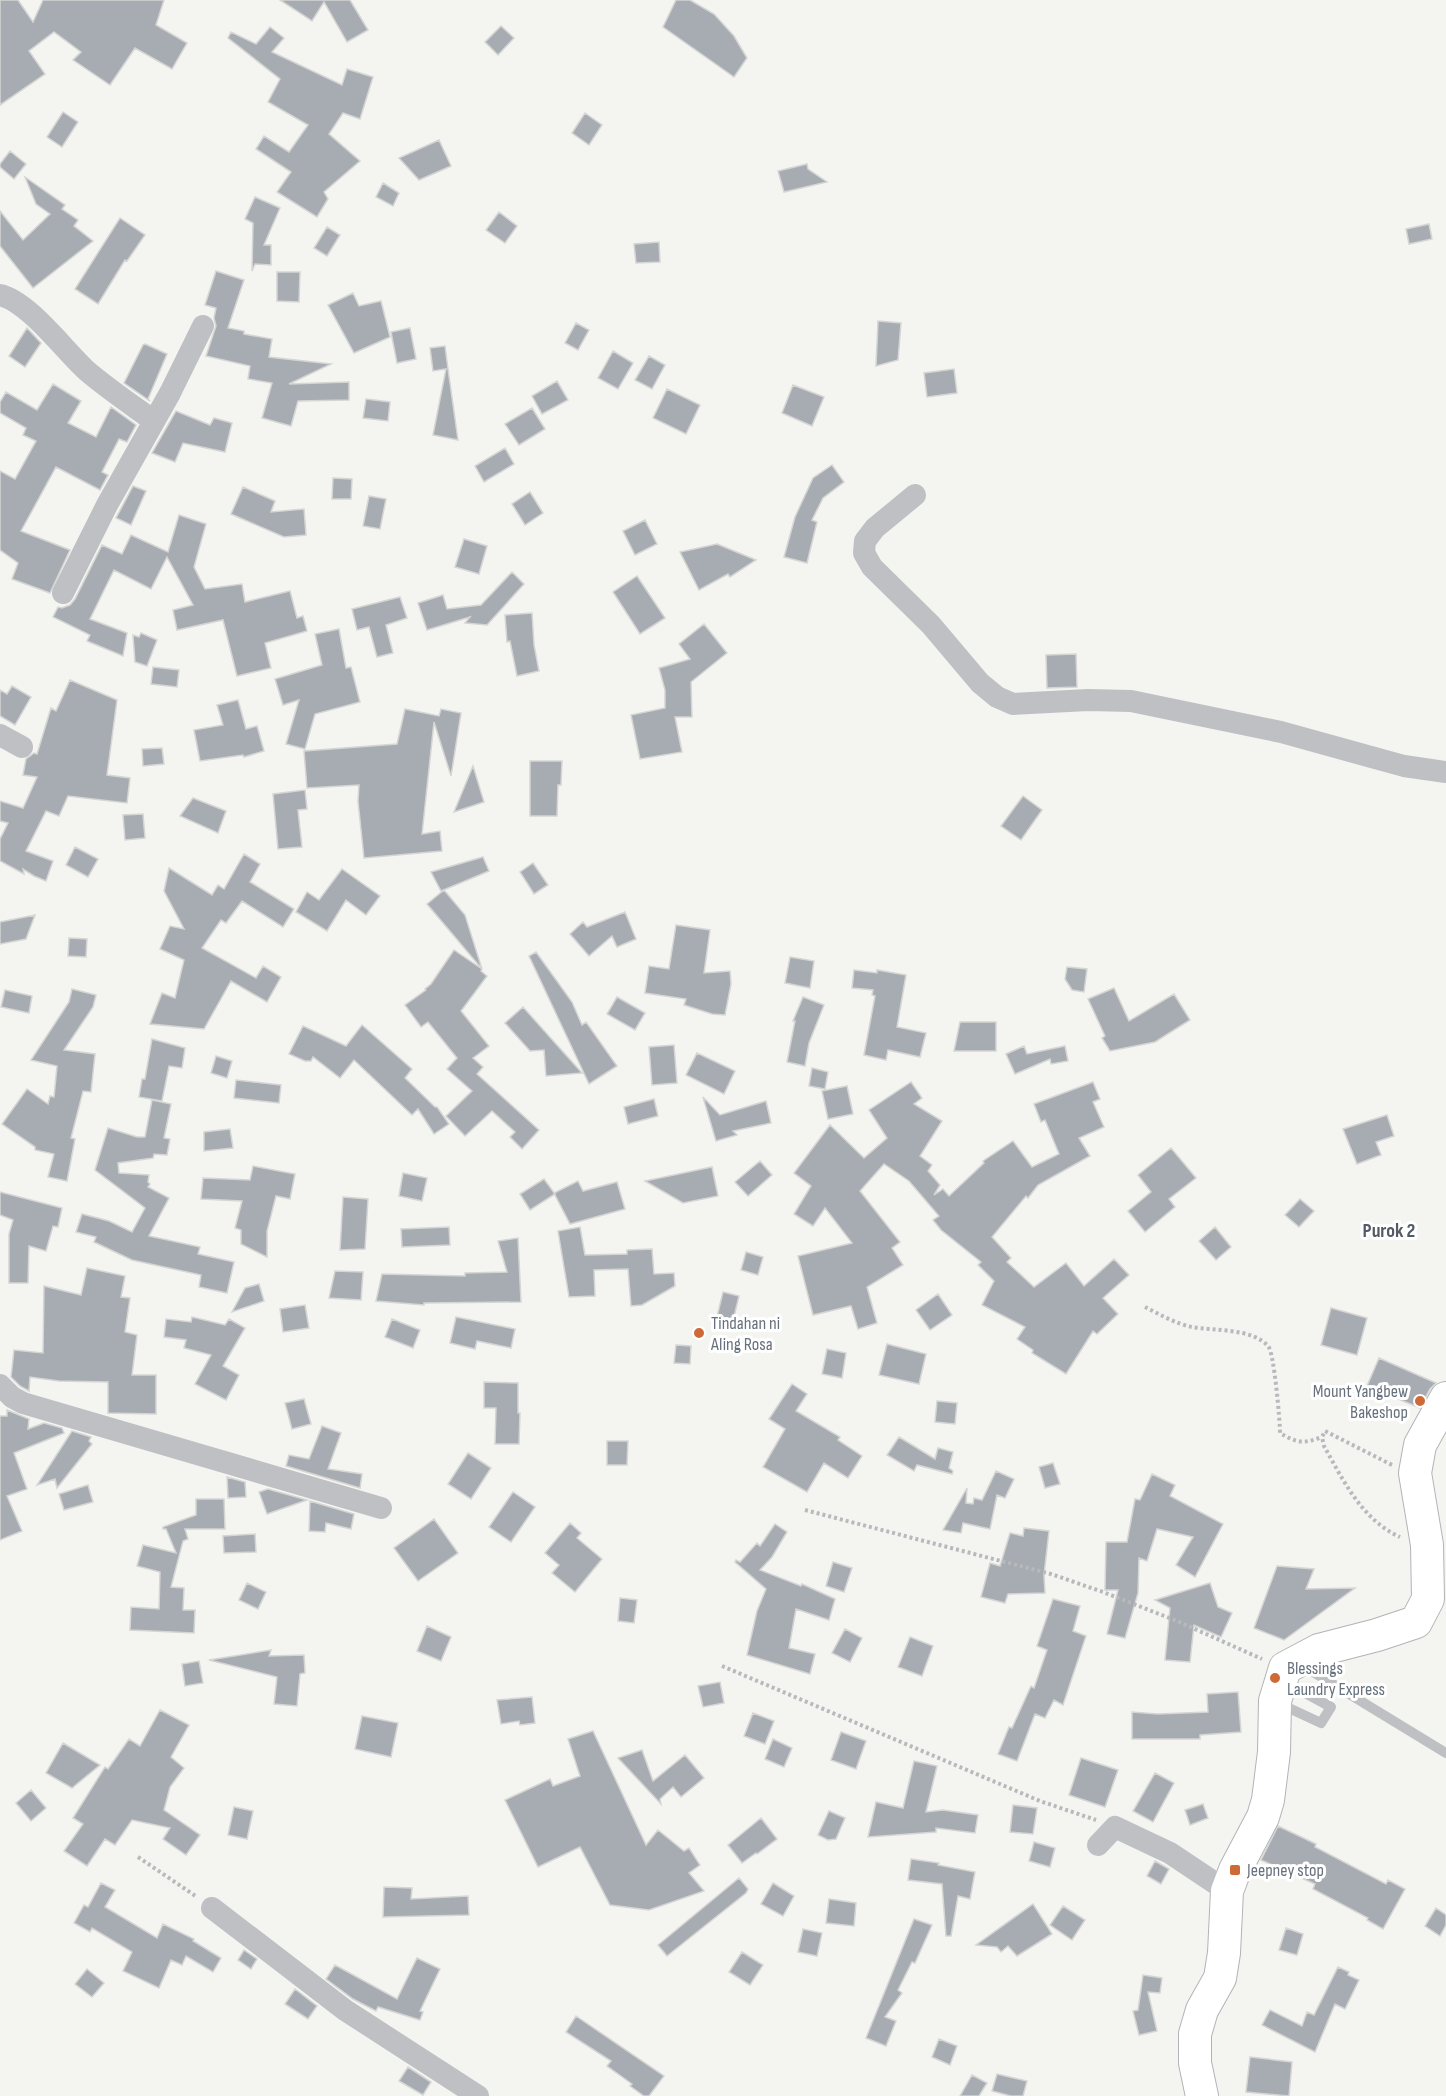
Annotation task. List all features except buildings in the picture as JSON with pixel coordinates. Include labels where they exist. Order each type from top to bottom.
[{"type":"main road","points":[[1202,2096],[1195,2064],[1195,2034],[1202,2010],[1220,1978],[1224,1953],[1227,1891],[1235,1870],[1263,1817],[1268,1800],[1285,1678],[1319,1650],[1416,1622],[1437,1601],[1415,1473],[1420,1445],[1446,1398]]},
{"type":"street","points":[[0,295],[14,300],[28,310],[87,371],[154,421]]},
{"type":"street","points":[[63,593],[107,505],[203,327]]},
{"type":"street","points":[[915,495],[875,528],[865,541],[864,553],[872,567],[931,625],[980,683],[997,697],[1013,704],[1088,700],[1131,701],[1281,732],[1404,766],[1446,772]]},
{"type":"street","points":[[0,735],[22,747]]},
{"type":"street","points":[[0,1385],[12,1397],[23,1403],[381,1508]]},
{"type":"street","points":[[1098,1845],[1115,1827],[1170,1852],[1227,1891]]},
{"type":"street","points":[[212,1908],[345,2010],[478,2096]]},
{"type":"lane","points":[[1285,1678],[1446,1753]]},
{"type":"path","points":[[1145,1307],[1190,1327],[1234,1332],[1254,1337],[1269,1346],[1273,1356],[1274,1384],[1280,1411],[1280,1433],[1304,1443],[1322,1437]]},
{"type":"path","points":[[1415,1473],[1405,1471],[1325,1431],[1322,1437],[1324,1446],[1356,1502],[1389,1532],[1426,1545]]},
{"type":"path","points":[[805,1509],[1061,1578],[1103,1592],[1177,1621],[1285,1678]]},
{"type":"path","points":[[722,1666],[1040,1801],[1115,1827]]},
{"type":"path","points":[[138,1857],[212,1908]]},
{"type":"place","name":"Tindahan ni Aling Rosa","points":[[699,1333]]},
{"type":"place","name":"Mount Yangbew Bakeshop","points":[[1420,1401]]},
{"type":"place","name":"Blessings Laundry Express","points":[[1275,1678]]},
{"type":"place","name":"Jeepney stop","points":[[1235,1870]]},
{"type":"district","name":"Purok 2","points":[[1389,1231]]}]
